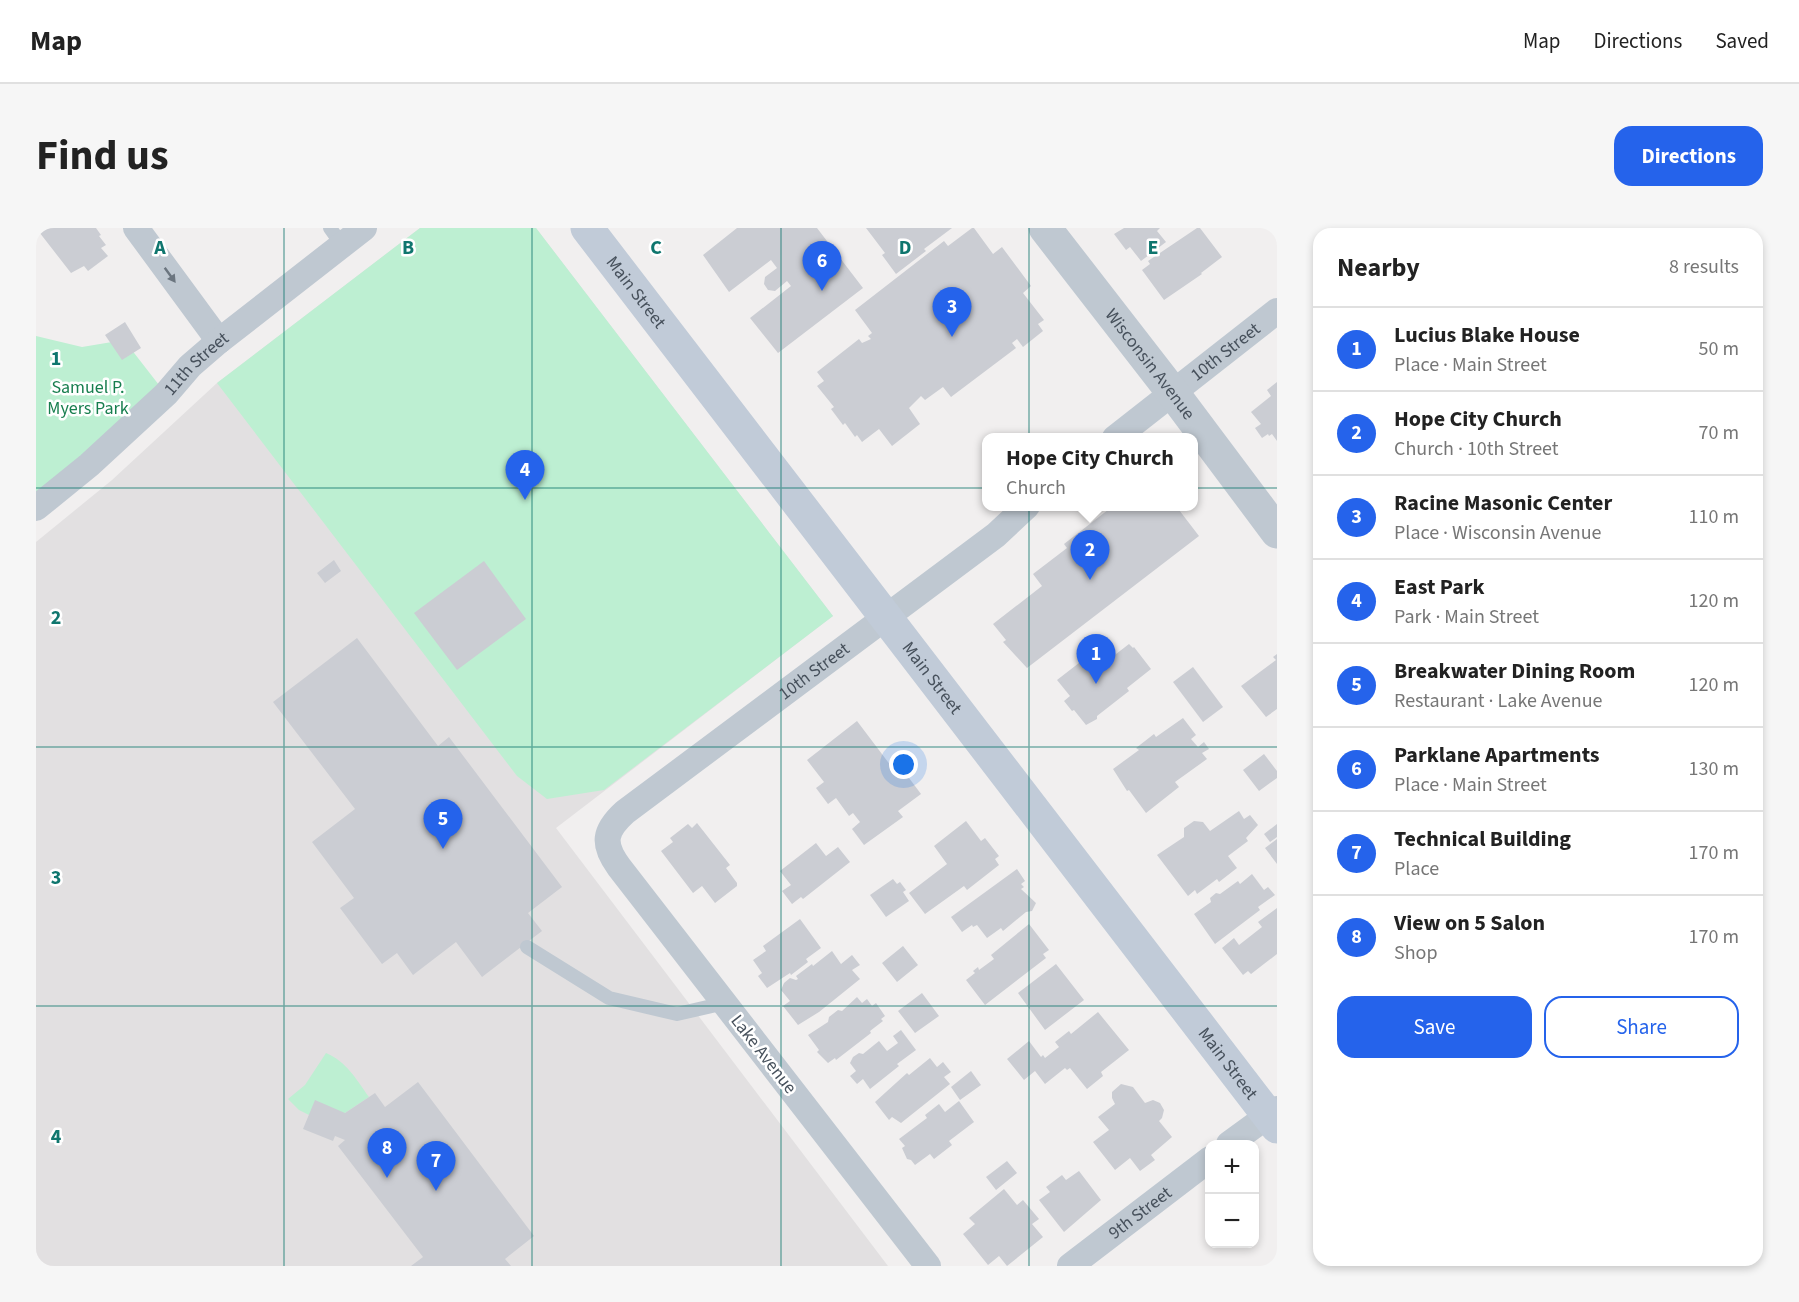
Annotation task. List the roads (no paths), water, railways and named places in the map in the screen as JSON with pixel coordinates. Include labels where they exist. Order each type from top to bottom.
[{"type":"main road","name":"Main Street","points":[[587,228],[885,618],[1274,1117]]},
{"type":"street","points":[[136,228],[219,341]]},
{"type":"street","name":"11th Street","points":[[36,508],[89,465],[166,394],[190,366],[336,237],[364,228]]},
{"type":"street","name":"Wisconsin Avenue","points":[[1045,228],[1277,532]]},
{"type":"street","name":"10th Street","points":[[1121,433],[1277,311]]},
{"type":"street","name":"10th Street","points":[[608,839],[614,823],[626,812],[996,535],[1023,511]]},
{"type":"street","name":"Lake Avenue","points":[[608,839],[608,851],[618,867],[928,1266]]},
{"type":"street","points":[[1236,1140],[1274,1117]]},
{"type":"street","name":"9th Street","points":[[1070,1266],[1205,1162]]},
{"type":"lane","points":[[527,946],[609,998],[677,1014],[725,1004]]},
{"type":"place","name":"Parklane Apartments","points":[[822,291]]},
{"type":"place","name":"Racine Masonic Center","points":[[952,337]]},
{"type":"place","name":"East Park","points":[[525,500]]},
{"type":"place","name":"Hope City Church","points":[[1090,580]]},
{"type":"place","name":"Lucius Blake House","points":[[1096,684]]},
{"type":"place","name":"Breakwater Dining Room","points":[[443,849]]},
{"type":"place","name":"View on 5 Salon","points":[[387,1178]]},
{"type":"place","name":"Technical Building","points":[[436,1191]]},
{"type":"park label","name":"Samuel P. Myers Park","points":[[88,397]]}]
